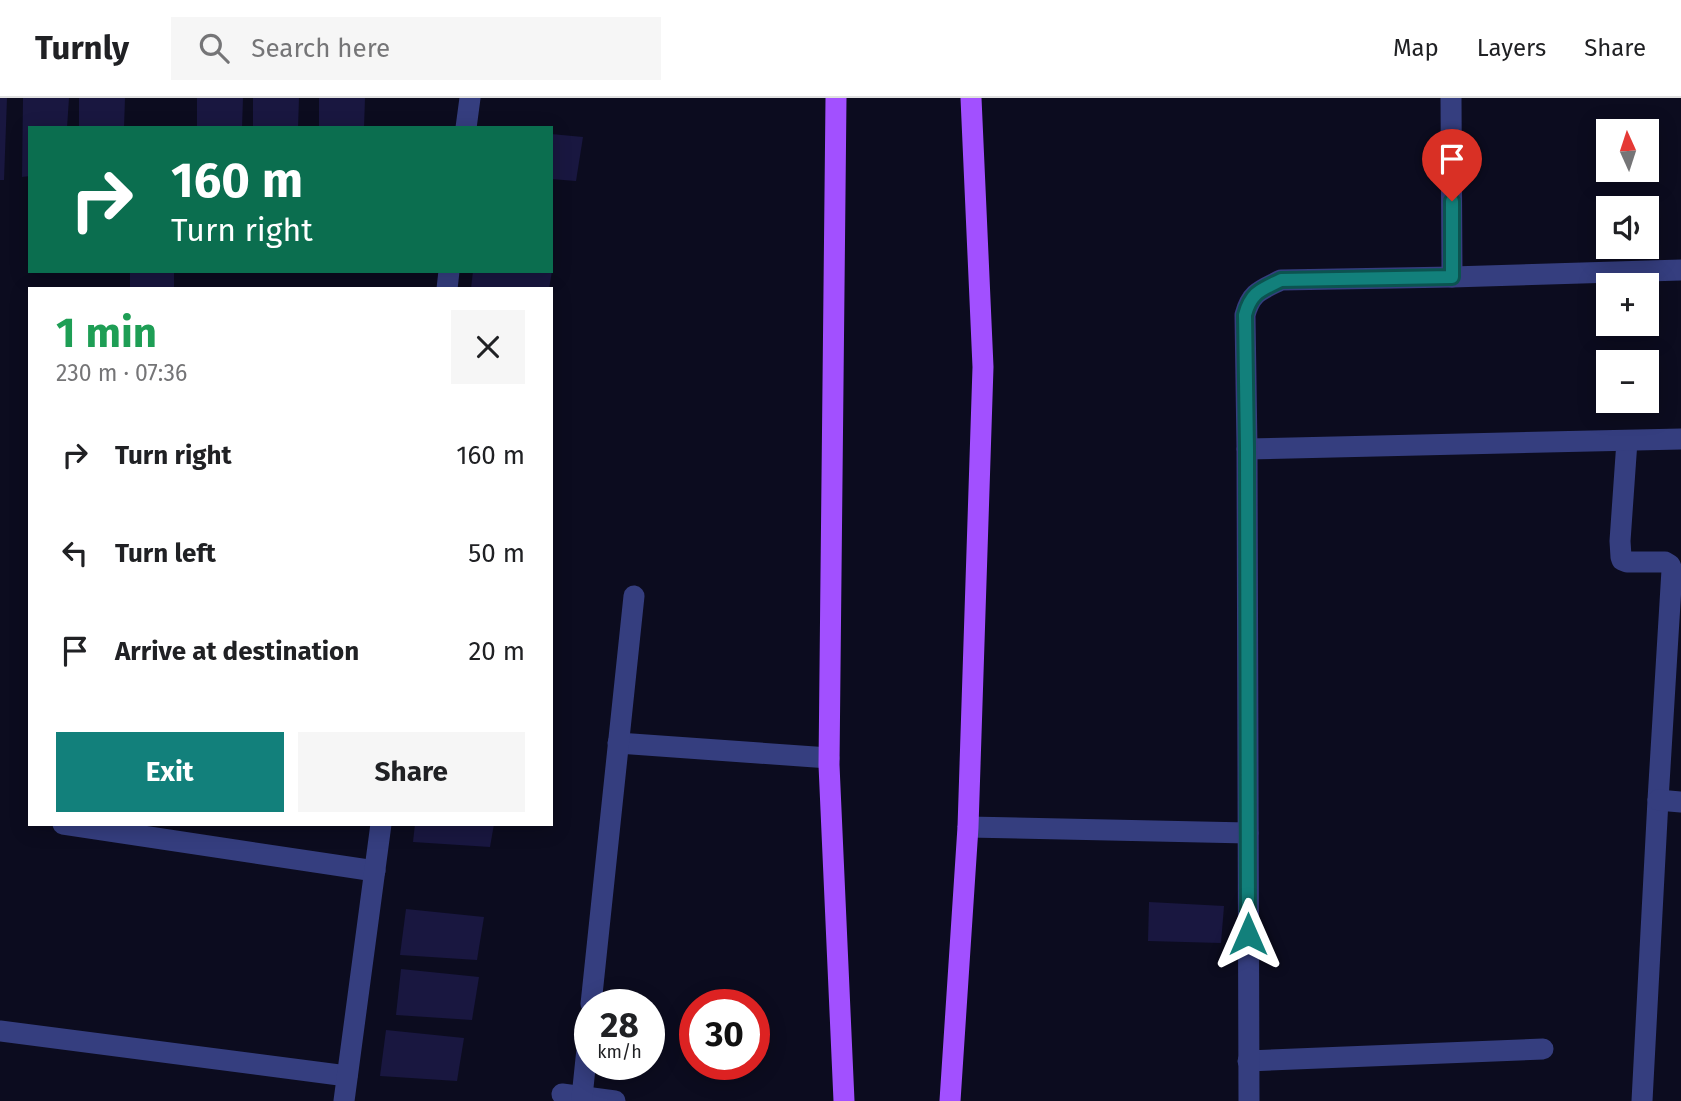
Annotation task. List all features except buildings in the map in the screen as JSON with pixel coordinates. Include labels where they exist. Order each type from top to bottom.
[{"type":"main road","points":[[836,98],[829,758],[844,1101]]},
{"type":"main road","points":[[950,1101],[968,827],[983,367],[971,98]]},
{"type":"street","points":[[466,126],[470,98]]},
{"type":"street","points":[[1451,98],[1452,277]]},
{"type":"street","points":[[1248,1101],[1245,315],[1248,302],[1257,292],[1281,280],[1681,270]]},
{"type":"street","points":[[1247,449],[1681,439]]},
{"type":"street","points":[[1627,441],[1620,557],[1627,562],[1665,562],[1672,570],[1642,1101]]},
{"type":"street","points":[[593,989],[634,596]]},
{"type":"street","points":[[618,743],[829,758]]},
{"type":"street","points":[[1658,800],[1681,802]]},
{"type":"street","points":[[76,826],[375,871]]},
{"type":"street","points":[[344,1101],[381,826]]},
{"type":"street","points":[[968,827],[1248,833]]},
{"type":"street","points":[[0,1031],[347,1076]]},
{"type":"street","points":[[1248,1061],[1543,1049]]},
{"type":"street","points":[[576,1080],[572,1096],[615,1101]]},
{"type":"route","points":[[1248,934],[1245,315],[1248,302],[1257,292],[1281,280],[1452,277],[1452,201]]}]
